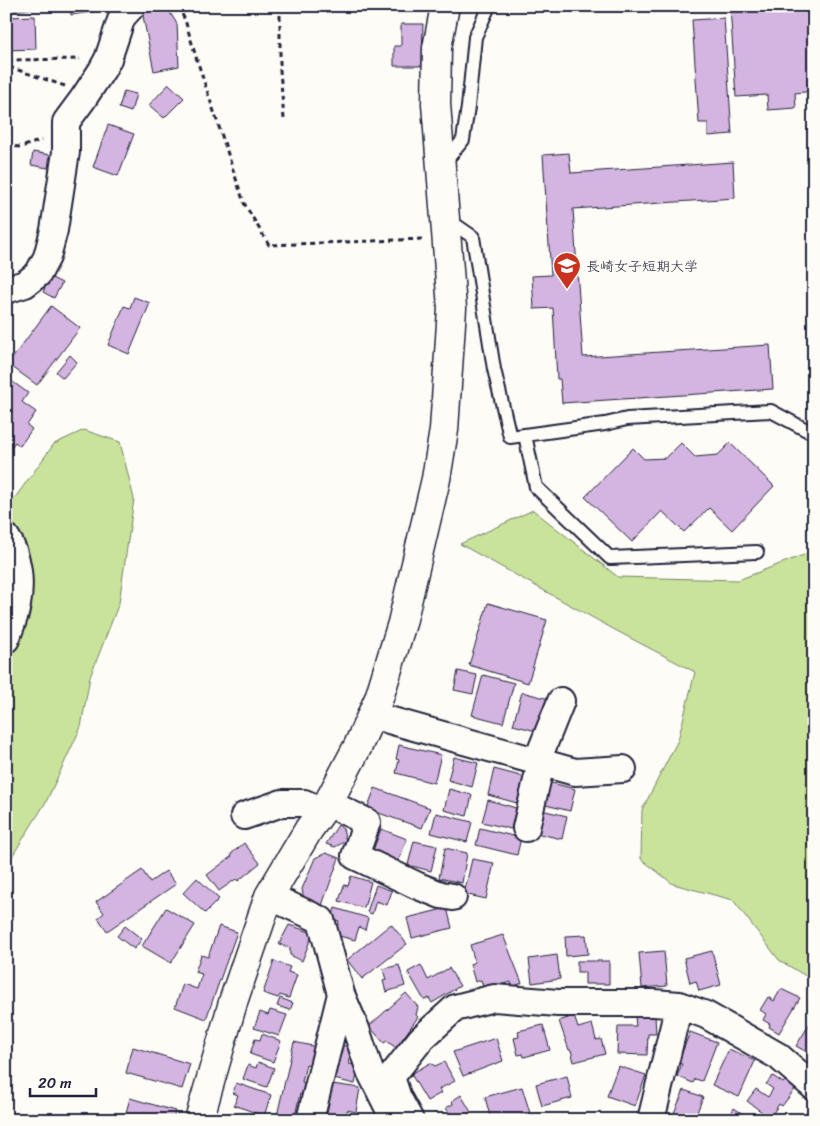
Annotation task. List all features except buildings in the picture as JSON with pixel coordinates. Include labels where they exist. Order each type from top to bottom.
[{"type":"street","points":[[199,1120],[234,999],[269,896],[309,829],[325,807],[358,746],[379,698],[402,623],[436,479],[444,430],[452,308],[436,104],[437,48],[445,6]]},
{"type":"street","points":[[6,290],[25,284],[38,274],[47,257],[54,230],[66,152],[66,122],[90,89],[108,59],[126,10]]},
{"type":"street","points":[[6,537],[14,550],[18,571],[17,606],[6,639]]},
{"type":"street","points":[[526,828],[539,762],[561,701]]},
{"type":"street","points":[[371,715],[575,772],[623,769]]},
{"type":"street","points":[[244,816],[282,803],[304,803],[325,807],[367,822],[355,856],[418,886],[441,895],[453,897]]},
{"type":"street","points":[[269,896],[321,920],[341,994],[356,1030],[370,1072],[388,1107],[404,1109],[391,1077],[421,1039],[456,1008],[494,998],[558,1003],[654,1003],[679,1005],[706,1015],[778,1056],[814,1087]]},
{"type":"street","points":[[310,1120],[341,994]]},
{"type":"street","points":[[650,1120],[679,1005]]},
{"type":"lane","points":[[440,167],[462,140],[468,107],[475,37],[489,6]]},
{"type":"lane","points":[[446,228],[473,237],[494,369],[510,437],[605,424],[626,419],[771,411],[814,434]]},
{"type":"lane","points":[[526,435],[536,487],[610,558],[757,552]]},
{"type":"path","points":[[178,6],[185,20],[244,203],[269,245],[446,228]]},
{"type":"path","points":[[280,6],[280,70],[284,119]]},
{"type":"path","points":[[81,59],[88,71],[90,89],[9,67],[11,60],[81,59]]},
{"type":"path","points":[[6,146],[21,147],[35,144],[55,134],[66,122]]},
{"type":"green space","points":[[84,430],[120,442],[134,499],[119,603],[90,677],[81,727],[46,802],[6,866],[6,510],[54,444]]},
{"type":"green space","points":[[533,510],[618,577],[738,580],[814,551],[814,981],[779,960],[733,900],[673,884],[641,859],[642,810],[678,740],[695,672],[460,544]]},
{"type":"place","name":"長崎女子短期大学","points":[[567,290]]}]
